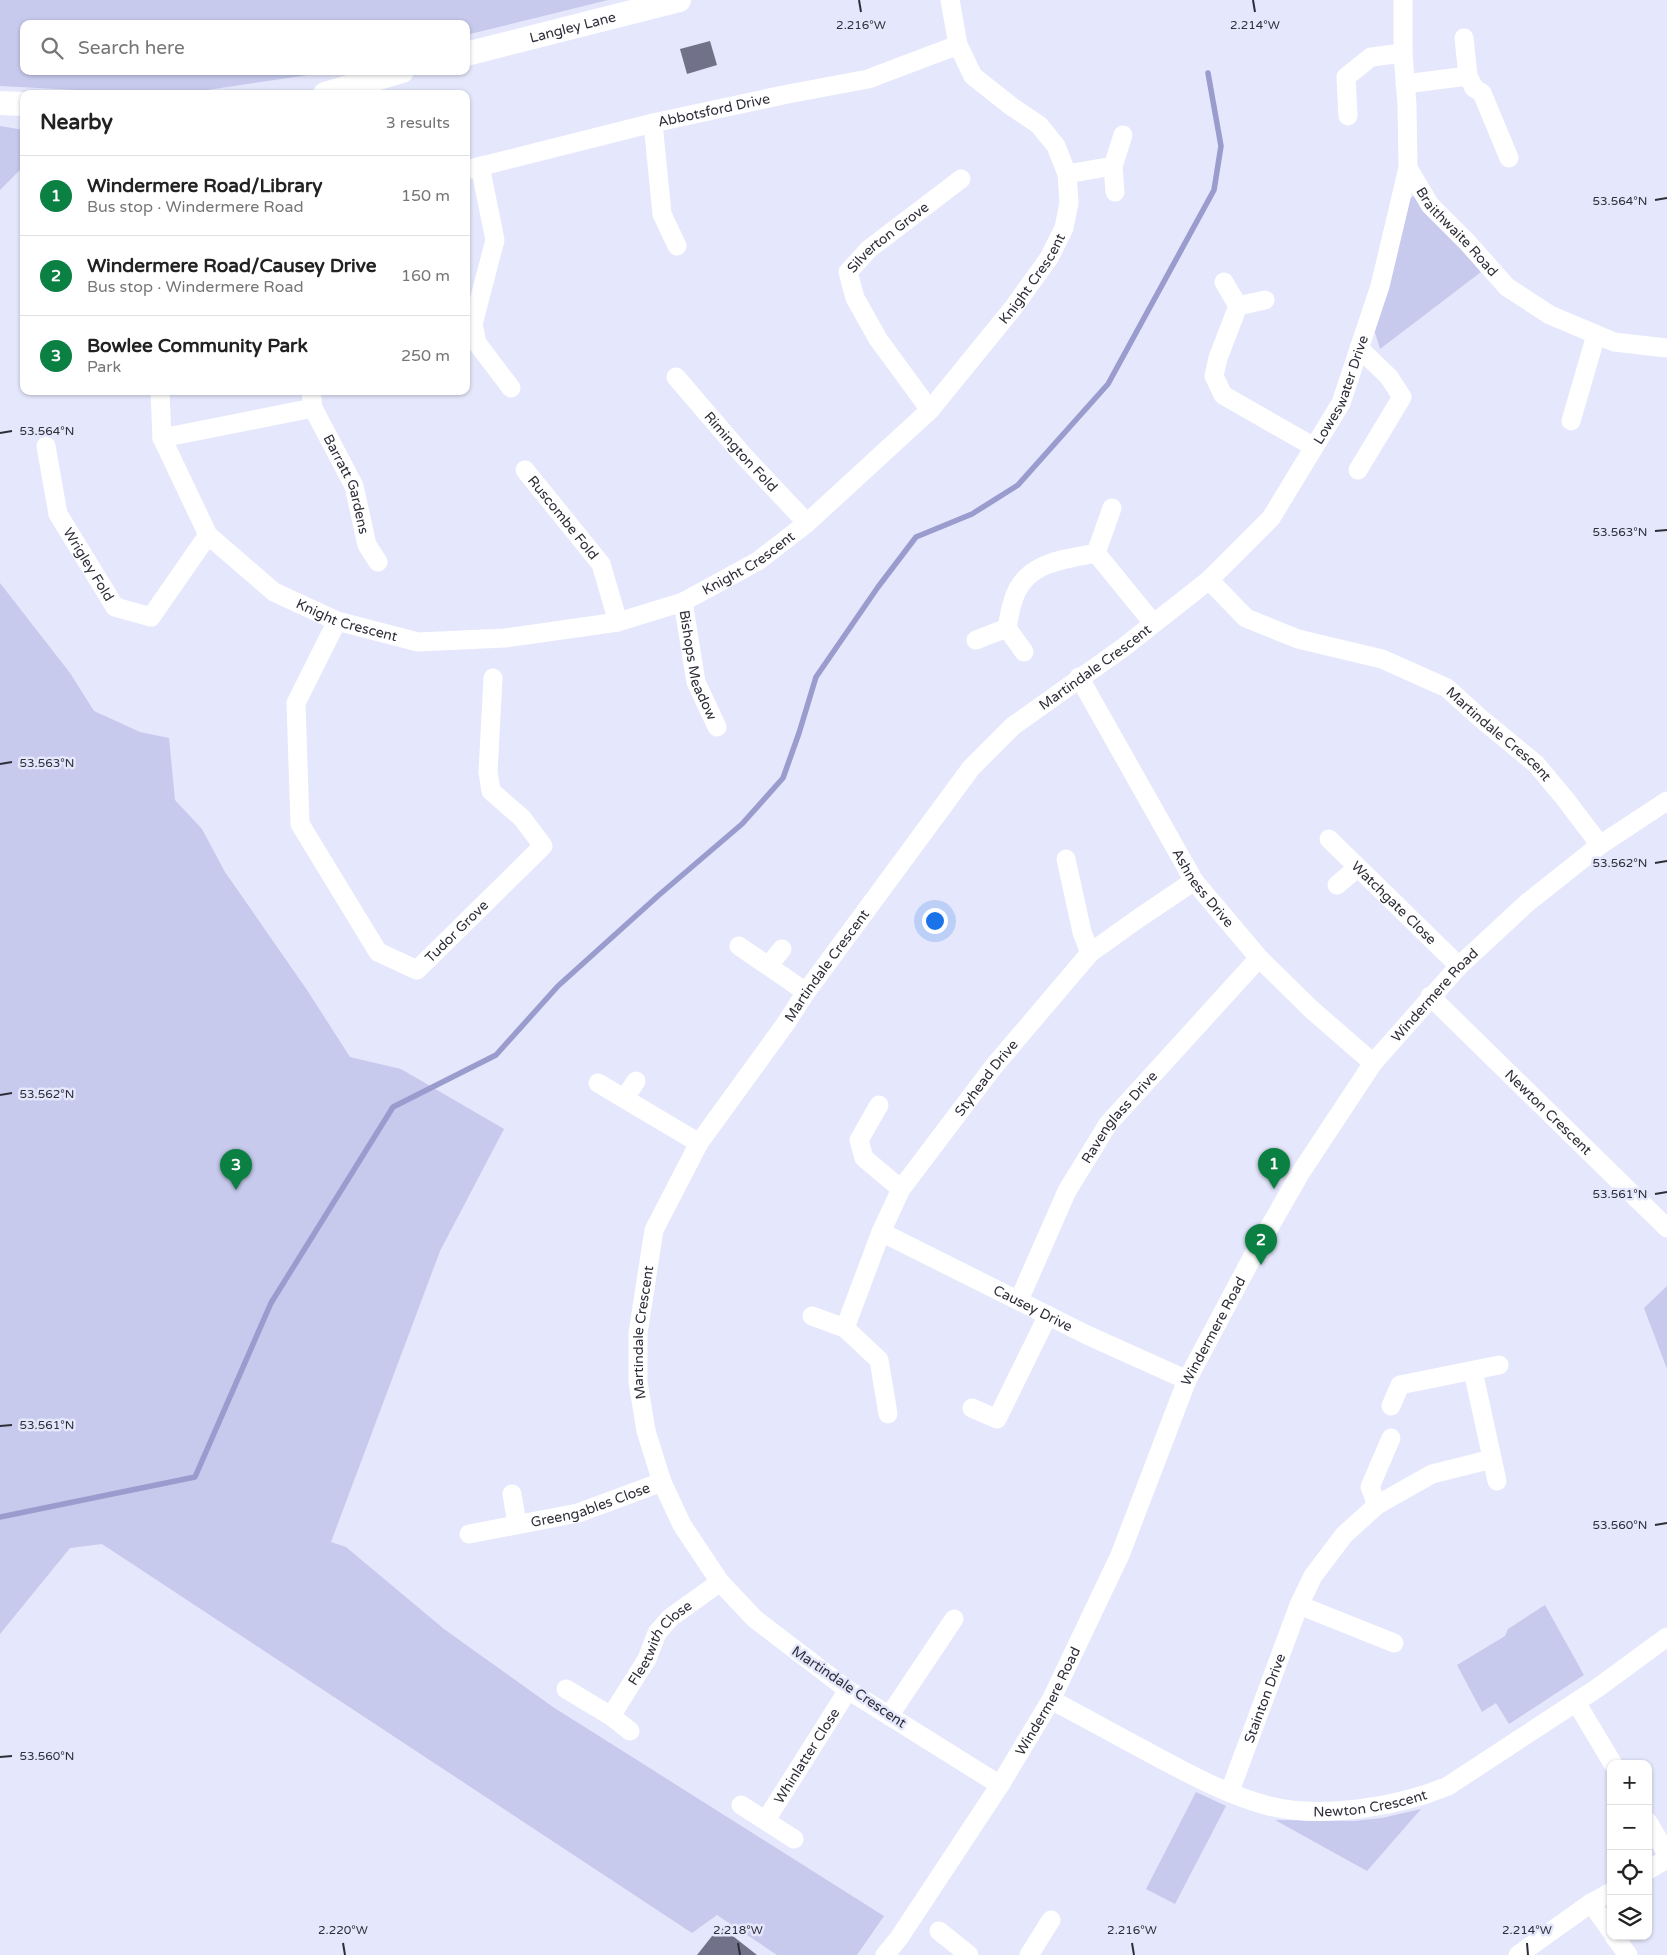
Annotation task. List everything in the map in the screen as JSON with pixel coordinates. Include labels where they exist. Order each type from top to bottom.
[{"type":"street","name":"Langley Lane","points":[[470,53],[679,0]]},
{"type":"street","name":"Knight Crescent","points":[[160,395],[162,438],[208,535],[274,592],[337,622],[418,642],[505,638],[618,622],[683,602],[758,561],[807,523],[930,410],[1013,308],[1049,258],[1064,228],[1070,203],[1067,174],[1056,146],[1039,125],[973,76],[958,45],[950,0]]},
{"type":"street","name":"Braithwaite Road","points":[[1403,0],[1402,53],[1407,105],[1408,168],[1430,205],[1467,242],[1507,287],[1550,314],[1614,342],[1667,348]]},
{"type":"street","points":[[1464,38],[1468,76],[1474,88],[1482,93],[1509,158]]},
{"type":"street","name":"Abbotsford Drive","points":[[473,168],[653,123],[868,79],[958,45]]},
{"type":"street","points":[[1348,116],[1346,77],[1371,57],[1402,53]]},
{"type":"street","points":[[338,90],[388,75]]},
{"type":"street","points":[[1405,84],[1468,76]]},
{"type":"street","points":[[0,103],[20,104]]},
{"type":"street","points":[[653,123],[662,214],[677,246]]},
{"type":"street","points":[[1116,192],[1113,166],[1123,135]]},
{"type":"street","points":[[1067,174],[1113,166]]},
{"type":"street","points":[[473,168],[495,240],[473,324],[477,343],[511,388]]},
{"type":"street","name":"Loweswater Drive","points":[[1209,580],[1271,518],[1341,403],[1380,286],[1408,168]]},
{"type":"street","name":"Silverton Grove","points":[[930,410],[878,339],[856,298],[848,272],[869,249],[961,179]]},
{"type":"street","points":[[1224,282],[1238,306]]},
{"type":"street","points":[[1238,306],[1265,300]]},
{"type":"street","points":[[1238,306],[1218,358],[1214,376],[1223,395],[1314,447]]},
{"type":"street","points":[[1571,421],[1596,335]]},
{"type":"street","points":[[1358,470],[1402,396],[1389,377],[1359,348]]},
{"type":"street","name":"Rimington Fold","points":[[676,377],[742,454],[807,523]]},
{"type":"street","name":"Barratt Gardens","points":[[162,438],[312,400],[354,486],[367,545],[378,562]]},
{"type":"street","name":"Wrigley Fold","points":[[46,446],[58,514],[115,607],[151,617],[208,535]]},
{"type":"street","name":"Ruscombe Fold","points":[[525,470],[601,564],[618,622]]},
{"type":"street","points":[[1096,553],[1112,508]]},
{"type":"street","points":[[1096,553],[1153,623]]},
{"type":"street","points":[[1024,652],[1008,628],[1013,599],[1024,578],[1046,564],[1096,553]]},
{"type":"street","name":"Martindale Crescent","points":[[1000,1785],[848,1690],[755,1619],[720,1582],[682,1524],[662,1482],[646,1432],[640,1390],[638,1333],[654,1230],[699,1143],[786,1023],[806,992],[971,768],[1013,726],[1079,677],[1124,647],[1209,580],[1246,618],[1298,639],[1382,659],[1447,688],[1478,717],[1536,764],[1600,845]]},
{"type":"street","name":"Bishops Meadow","points":[[683,602],[696,682],[717,727]]},
{"type":"street","name":"Tudor Grove","points":[[337,622],[296,703],[300,824],[378,952],[417,970],[543,846],[522,818],[491,791],[488,772],[493,678]]},
{"type":"street","points":[[976,640],[1008,628]]},
{"type":"street","name":"Ashness Drive","points":[[1079,677],[1194,881],[1259,958],[1311,1008],[1373,1063]]},
{"type":"street","name":"Windermere Road","points":[[885,1955],[1000,1785],[1052,1700],[1120,1555],[1187,1380],[1255,1252],[1301,1172],[1373,1063],[1430,996],[1459,966],[1527,903],[1600,845],[1667,801]]},
{"type":"street","name":"Watchgate Close","points":[[1329,839],[1459,966]]},
{"type":"street","points":[[1066,859],[1082,932],[1090,953]]},
{"type":"street","points":[[1337,885],[1357,868]]},
{"type":"street","name":"Styhead Drive","points":[[845,1328],[882,1232],[901,1189],[994,1066],[1090,953],[1194,881]]},
{"type":"street","points":[[738,946],[806,992]]},
{"type":"street","points":[[769,966],[782,949]]},
{"type":"street","name":"Ravenglass Drive","points":[[1019,1300],[1067,1191],[1108,1124],[1259,958]]},
{"type":"street","name":"Newton Crescent","points":[[1430,996],[1667,1228]]},
{"type":"street","points":[[625,1098],[636,1081]]},
{"type":"street","points":[[598,1083],[699,1143]]},
{"type":"street","points":[[879,1105],[859,1140],[864,1158],[901,1189]]},
{"type":"street","name":"Causey Drive","points":[[882,1232],[1087,1335],[1187,1380]]},
{"type":"street","points":[[972,1408],[997,1419],[1048,1315]]},
{"type":"street","points":[[812,1316],[845,1328],[879,1360],[888,1414]]},
{"type":"street","points":[[1391,1406],[1400,1386],[1499,1365]]},
{"type":"street","points":[[1473,1371],[1498,1481]]},
{"type":"street","points":[[1377,1505],[1370,1487],[1391,1438]]},
{"type":"street","name":"Stainton Drive","points":[[1230,1791],[1299,1605],[1314,1576],[1344,1535],[1377,1505],[1432,1474],[1492,1460]]},
{"type":"street","name":"Greengables Close","points":[[469,1534],[578,1513],[662,1482]]},
{"type":"street","name":"Greengables Close","points":[[512,1494],[517,1524]]},
{"type":"street","name":"Fleetwith Close","points":[[611,1716],[647,1659],[657,1633],[670,1618],[720,1582]]},
{"type":"street","points":[[1299,1605],[1394,1643]]},
{"type":"street","points":[[890,1716],[954,1619]]},
{"type":"street","name":"Newton Crescent","points":[[1052,1700],[1193,1777],[1270,1806],[1312,1812],[1379,1806],[1432,1793],[1448,1786],[1596,1690],[1667,1637]]},
{"type":"street","points":[[566,1689],[611,1716],[630,1730]]},
{"type":"street","name":"Whinlatter Close","points":[[766,1820],[848,1690]]},
{"type":"street","points":[[1576,1702],[1611,1760]]},
{"type":"street","points":[[741,1805],[794,1839]]},
{"type":"street","points":[[1652,1829],[1667,1854]]},
{"type":"street","points":[[1652,1868],[1667,1859]]},
{"type":"street","points":[[1518,1955],[1607,1894]]},
{"type":"street","points":[[1591,1904],[1607,1926]]},
{"type":"street","points":[[1029,1955],[1051,1920]]},
{"type":"street","points":[[939,1931],[969,1955]]},
{"type":"street","points":[[1617,1940],[1628,1955]]},
{"type":"shaded area","points":[[0,0],[608,0],[470,34],[470,20],[20,20],[20,75],[308,75],[207,90],[77,90],[0,86]]},
{"type":"shaded area","points":[[0,126],[20,129],[20,170],[0,190]]},
{"type":"shaded area","points":[[1417,194],[1481,272],[1380,349],[1373,326],[1405,202]]},
{"type":"shaded area","points":[[0,583],[70,673],[94,711],[140,732],[169,738],[175,800],[202,829],[225,872],[307,990],[350,1057],[401,1069],[504,1129],[440,1251],[331,1542],[346,1547],[444,1629],[553,1707],[884,1916],[857,1955],[777,1955],[717,1915],[692,1933],[102,1544],[70,1548],[0,1634]]},
{"type":"shaded area","points":[[1667,1286],[1667,1369],[1644,1308]]},
{"type":"shaded area","points":[[1545,1605],[1584,1675],[1509,1724],[1496,1703],[1482,1712],[1457,1665],[1505,1636],[1508,1629]]},
{"type":"shaded area","points":[[1196,1792],[1226,1806],[1175,1904],[1146,1889]]},
{"type":"shaded area","points":[[1421,1809],[1367,1871],[1275,1820],[1354,1821],[1382,1818]]},
{"type":"building","points":[[710,41],[717,65],[687,74],[680,49]]},
{"type":"building","points":[[720,1926],[757,1955],[697,1955]]},
{"type":"waterway","points":[[0,1517],[195,1477],[271,1303],[393,1107],[496,1055],[558,986],[659,895],[742,824],[783,778],[816,677],[878,587],[916,537],[972,514],[1018,485],[1108,384],[1214,190],[1221,146],[1208,73]]},
{"type":"place","name":"Windermere Road/Library","points":[[1274,1189]]},
{"type":"place","name":"Bowlee Community Park","points":[[236,1190]]},
{"type":"place","name":"Windermere Road/Causey Drive","points":[[1261,1265]]}]
